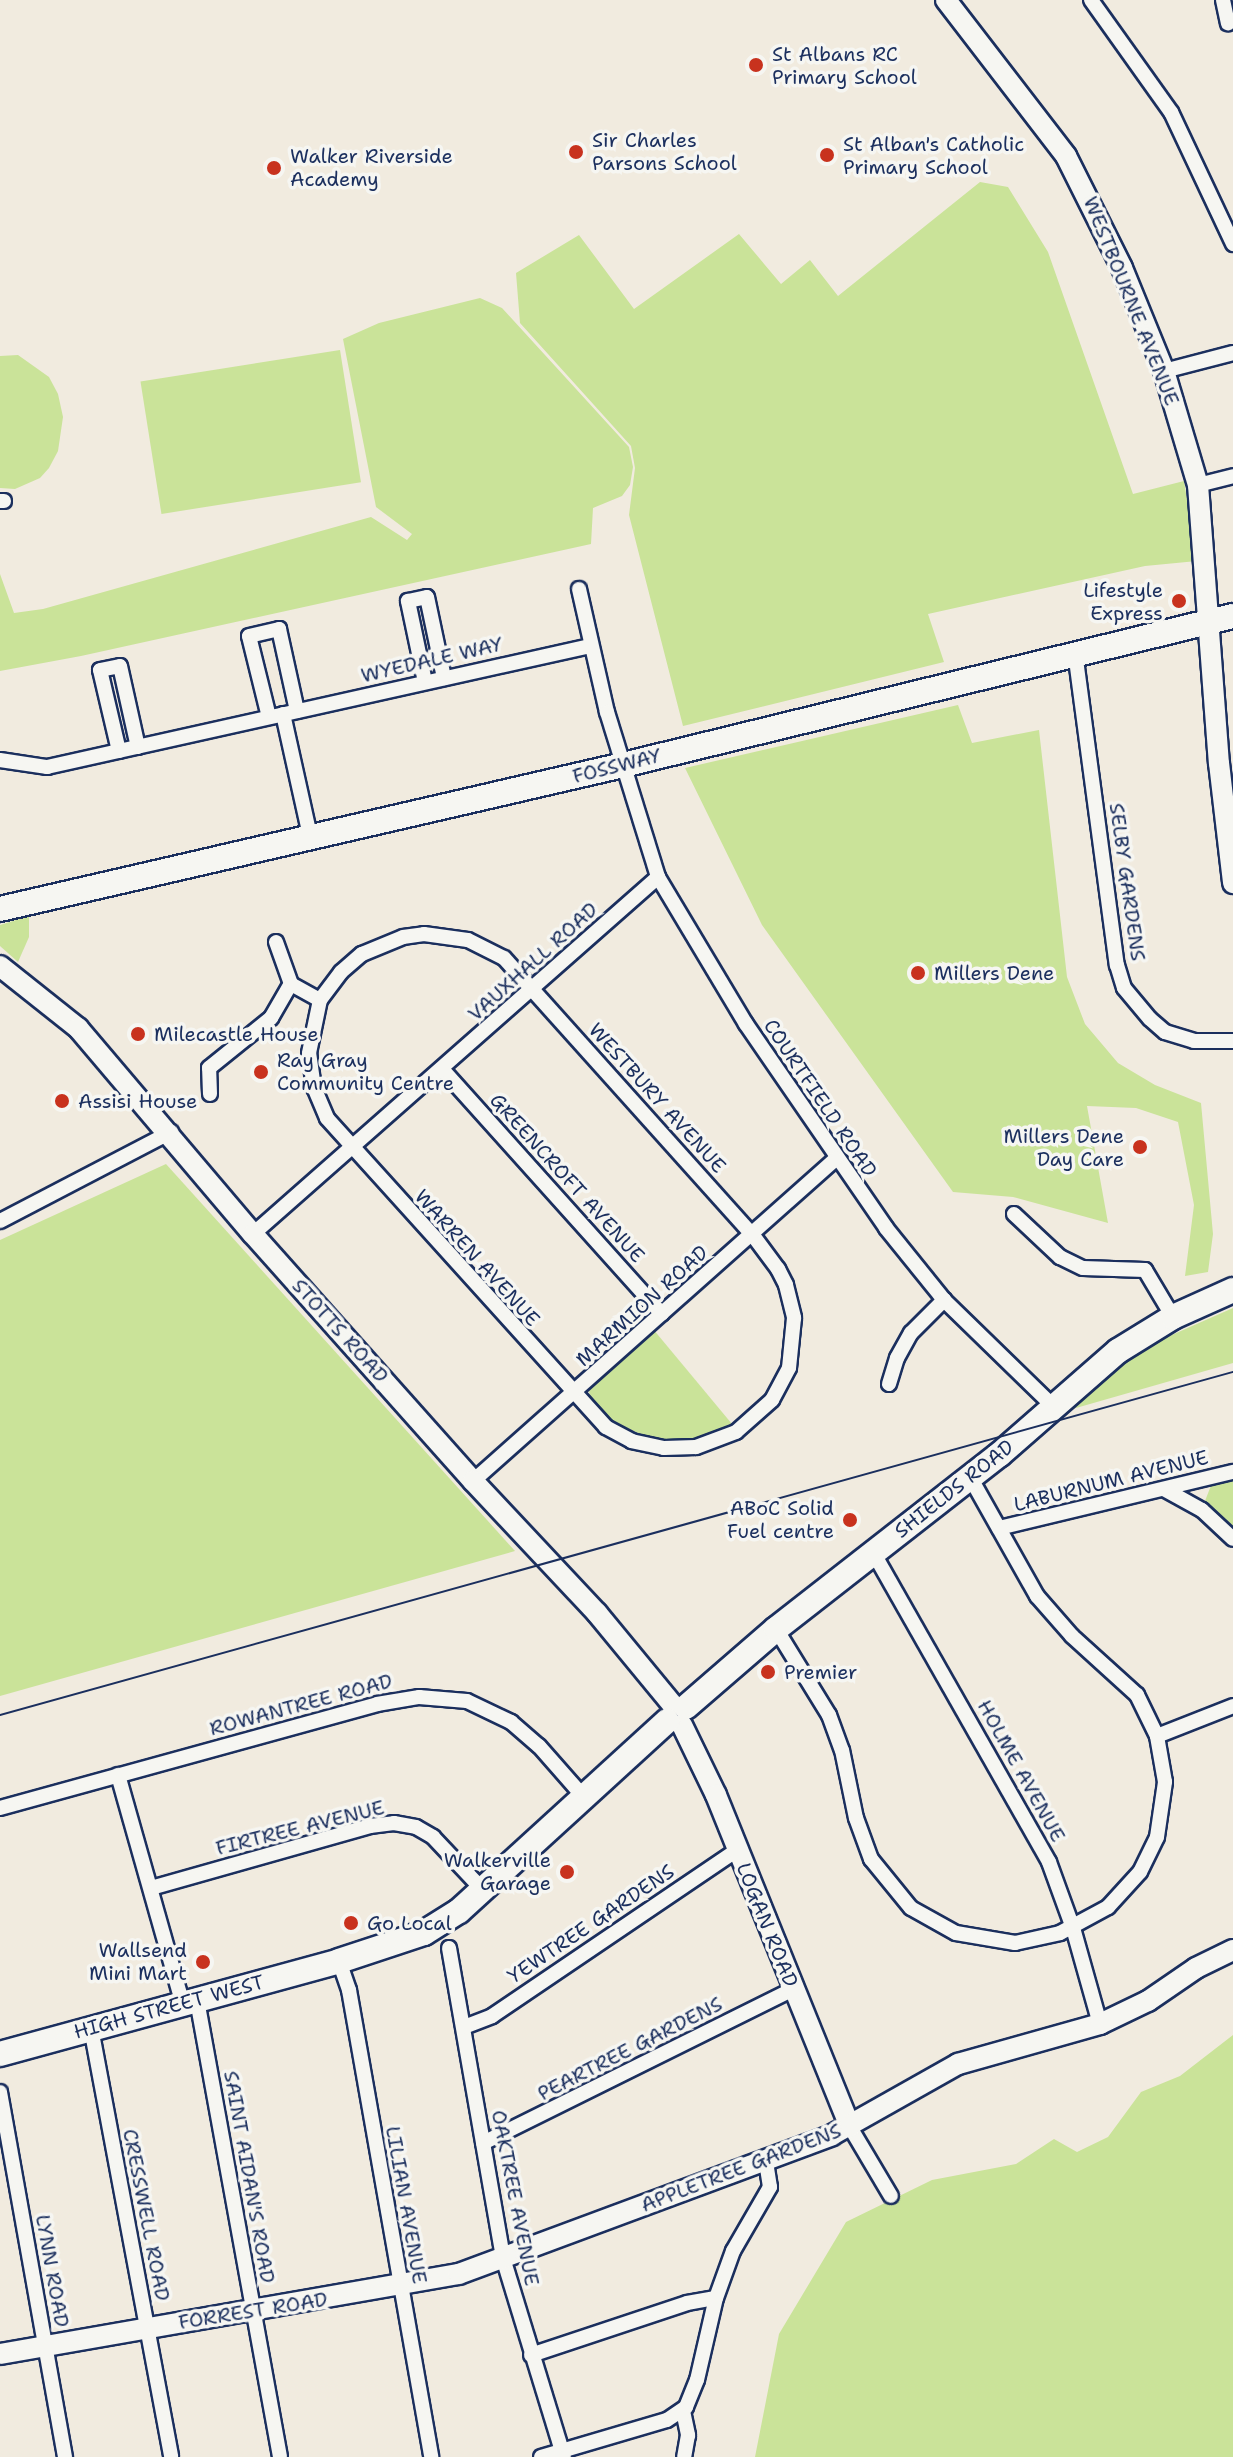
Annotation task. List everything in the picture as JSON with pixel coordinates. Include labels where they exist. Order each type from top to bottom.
[{"type":"main road","name":"FOSSWAY","points":[[0,909],[623,765],[1075,652],[1221,619]]},
{"type":"main road","name":"SHIELDS ROAD","points":[[339,1961],[424,1933],[483,1890],[583,1796],[776,1629],[970,1477],[1118,1351],[1173,1317],[1233,1290]]},
{"type":"main road","name":"HIGH STREET WEST","points":[[0,2054],[339,1961]]},
{"type":"street","name":"WESTBOURNE AVENUE","points":[[946,0],[1071,166],[1122,268],[1164,371],[1198,485],[1221,619],[1219,763],[1233,883]]},
{"type":"street","points":[[1091,0],[1171,112],[1233,244]]},
{"type":"street","points":[[1223,0],[1228,23]]},
{"type":"street","points":[[1164,371],[1233,353]]},
{"type":"street","points":[[1198,485],[1233,476]]},
{"type":"street","points":[[579,589],[590,646],[623,765]]},
{"type":"street","points":[[425,682],[408,601],[427,597],[444,678]]},
{"type":"street","points":[[283,714],[249,636],[279,629],[283,714],[310,836]]},
{"type":"street","name":"WYEDALE WAY","points":[[0,760],[47,767],[590,646]]},
{"type":"street","name":"SELBY GARDENS","points":[[1075,652],[1117,965],[1124,988],[1165,1032],[1194,1041],[1233,1041]]},
{"type":"street","points":[[119,751],[100,670],[120,666],[138,747]]},
{"type":"street","name":"COURTFIELD ROAD","points":[[623,765],[658,877],[746,1024],[836,1159],[944,1300],[1054,1407]]},
{"type":"street","name":"VAUXHALL ROAD","points":[[253,1234],[658,877]]},
{"type":"street","name":"WESTBURY AVENUE","points":[[320,1000],[341,972],[362,954],[403,937],[448,935],[490,949],[533,988],[752,1234],[786,1285],[795,1335],[789,1368],[782,1384],[749,1423],[726,1438],[696,1447],[648,1446],[606,1427],[573,1394]]},
{"type":"street","points":[[276,942],[291,984],[320,1000]]},
{"type":"street","name":"STOTTS ROAD","points":[[0,966],[78,1028],[171,1132],[253,1234],[473,1481],[587,1602],[677,1714]]},
{"type":"street","points":[[210,1094],[209,1068],[271,1018],[291,984]]},
{"type":"street","name":"WARREN AVENUE","points":[[320,1000],[310,1038],[314,1088],[327,1118],[351,1149],[573,1394]]},
{"type":"street","name":"GREENCROFT AVENUE","points":[[442,1069],[662,1314]]},
{"type":"street","points":[[1,1218],[171,1132]]},
{"type":"street","name":"MARMION ROAD","points":[[473,1481],[836,1159]]},
{"type":"street","points":[[1014,1214],[1060,1257],[1083,1268],[1145,1270],[1173,1317]]},
{"type":"street","points":[[889,1384],[897,1358],[911,1333],[944,1300]]},
{"type":"street","name":"LABURNUM AVENUE","points":[[999,1528],[1233,1472]]},
{"type":"street","points":[[776,1629],[829,1715],[842,1750],[862,1838],[871,1859],[897,1894],[941,1927],[992,1942],[1031,1942],[1073,1928],[1094,1917],[1123,1894],[1152,1849],[1165,1795],[1163,1760],[1157,1736],[1137,1695],[1072,1636],[1037,1596],[970,1477]]},
{"type":"street","points":[[1164,1489],[1202,1510],[1233,1539]]},
{"type":"street","name":"HOLME AVENUE","points":[[873,1552],[1035,1833],[1055,1874],[1100,2024]]},
{"type":"street","name":"ROWANTREE ROAD","points":[[0,1808],[377,1704],[399,1699],[443,1697],[467,1701],[511,1722],[539,1746],[583,1796]]},
{"type":"street","points":[[1157,1736],[1233,1706]]},
{"type":"street","name":"LOGAN ROAD","points":[[677,1714],[702,1764],[850,2127]]},
{"type":"street","name":"SAINT AIDAN'S ROAD","points":[[118,1775],[151,1888],[190,2002],[255,2311],[281,2456]]},
{"type":"street","name":"FIRTREE AVENUE","points":[[151,1888],[370,1826],[394,1823],[416,1827],[433,1837],[483,1890]]},
{"type":"street","name":"YEWTREE GARDENS","points":[[464,2027],[492,2016],[737,1850]]},
{"type":"street","name":"OAKTREE AVENUE","points":[[449,1948],[503,2258],[563,2454]]},
{"type":"street","name":"APPLETREE GARDENS","points":[[503,2258],[850,2127],[958,2064],[1100,2024],[1148,2001],[1196,1968],[1233,1950]]},
{"type":"street","name":"LILIAN AVENUE","points":[[339,1961],[349,1990],[431,2457]]},
{"type":"street","name":"PEARTREE GARDENS","points":[[483,2143],[793,1989]]},
{"type":"street","name":"CRESSWELL ROAD","points":[[91,2028],[171,2457]]},
{"type":"street","name":"LYNN ROAD","points":[[0,2092],[65,2457]]},
{"type":"street","points":[[850,2127],[891,2196]]},
{"type":"street","points":[[684,2457],[688,2435],[683,2411],[697,2380],[716,2298],[739,2239],[770,2187],[766,2161]]},
{"type":"street","name":"FORREST ROAD","points":[[0,2354],[400,2287],[449,2277],[503,2258]]},
{"type":"street","points":[[531,2355],[687,2303],[716,2298]]},
{"type":"street","points":[[541,2457],[563,2454],[667,2420],[683,2411]]},
{"type":"green space","points":[[980,182],[1008,187],[1048,252],[1133,494],[1184,481],[1197,561],[1145,566],[928,614],[944,662],[683,726],[629,515],[635,468],[631,446],[520,323],[516,273],[579,235],[634,309],[739,234],[781,284],[810,260],[838,296]]},
{"type":"green space","points":[[480,298],[502,308],[629,447],[633,467],[630,485],[622,496],[593,508],[591,544],[0,671],[0,574],[14,613],[43,609],[371,517],[407,540],[412,534],[376,507],[343,339],[379,323]]},
{"type":"green space","points":[[340,350],[361,482],[161,514],[140,382]]},
{"type":"green space","points":[[18,355],[49,377],[58,394],[63,417],[58,451],[49,468],[40,478],[15,489],[0,488],[0,356]]},
{"type":"green space","points":[[958,705],[972,743],[1039,730],[1067,977],[1085,1024],[1118,1063],[1155,1085],[1201,1103],[1213,1234],[1208,1272],[1185,1276],[1194,1205],[1178,1122],[1136,1108],[1087,1106],[1108,1223],[1013,1197],[953,1192],[762,925],[685,768]]},
{"type":"green space","points":[[29,916],[29,937],[18,962],[0,946],[0,925]]},
{"type":"green space","points":[[166,1164],[515,1551],[0,1696],[0,1240]]},
{"type":"green space","points":[[1233,1308],[1233,1363],[1062,1412],[1149,1345]]},
{"type":"green space","points":[[653,1329],[732,1424],[725,1430],[681,1442],[657,1441],[608,1420],[590,1403],[589,1388]]},
{"type":"green space","points":[[1233,1477],[1233,1530],[1205,1501],[1212,1483]]},
{"type":"green space","points":[[1233,2035],[1233,2457],[755,2457],[779,2334],[846,2222],[932,2180],[1016,2164],[1054,2139],[1077,2152],[1108,2137],[1141,2092],[1180,2076]]},
{"type":"tram line","points":[[0,1715],[1233,1372]]},
{"type":"place","name":"St Albans RC Primary School","points":[[756,65]]},
{"type":"place","name":"Sir Charles Parsons School","points":[[576,152]]},
{"type":"place","name":"St Alban's Catholic Primary School","points":[[827,155]]},
{"type":"place","name":"Walker Riverside Academy","points":[[274,168]]},
{"type":"place","name":"Lifestyle Express","points":[[1179,601]]},
{"type":"place","name":"Millers Dene","points":[[918,973]]},
{"type":"place","name":"Milecastle House","points":[[138,1034]]},
{"type":"place","name":"Ray Gray Community Centre","points":[[261,1072]]},
{"type":"place","name":"Assisi House","points":[[62,1101]]},
{"type":"place","name":"Millers Dene Day Care","points":[[1140,1147]]},
{"type":"place","name":"ABoC Solid Fuel centre","points":[[850,1520]]},
{"type":"place","name":"Premier","points":[[768,1672]]},
{"type":"place","name":"Walkerville Garage","points":[[567,1872]]},
{"type":"place","name":"Go Local","points":[[351,1923]]},
{"type":"place","name":"Wallsend Mini Mart","points":[[203,1962]]}]
